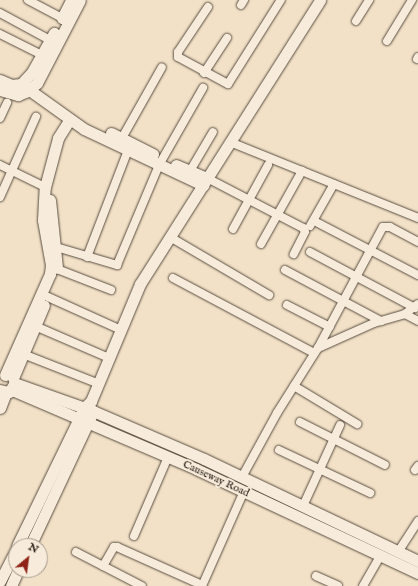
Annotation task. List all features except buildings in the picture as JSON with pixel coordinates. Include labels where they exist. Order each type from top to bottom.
[{"type":"street","points":[[28,0],[62,18]]},
{"type":"street","points":[[0,90],[18,95],[25,88],[71,0]]},
{"type":"street","points":[[25,88],[37,83],[80,0]]},
{"type":"street","points":[[208,7],[178,52],[180,60],[224,84],[232,81],[281,0]]},
{"type":"street","points":[[33,538],[84,421],[140,284],[320,0]]},
{"type":"street","points":[[356,21],[369,0]]},
{"type":"street","points":[[387,41],[412,0]]},
{"type":"street","points":[[0,13],[50,40]]},
{"type":"street","points":[[0,34],[42,55]]},
{"type":"street","points":[[204,73],[227,38]]},
{"type":"street","points":[[122,138],[162,67]]},
{"type":"street","points":[[0,80],[11,85],[25,88],[84,129],[128,150],[190,171],[205,181]]},
{"type":"street","points":[[56,247],[117,265],[161,162],[203,88]]},
{"type":"street","points":[[0,118],[7,102]]},
{"type":"street","points":[[0,197],[36,117]]},
{"type":"street","points":[[74,121],[87,122],[122,138],[161,162],[249,200],[305,230],[294,254]]},
{"type":"street","points":[[0,408],[6,382],[50,274],[51,265],[43,220],[45,187],[58,138],[74,121]]},
{"type":"street","points":[[190,171],[213,132]]},
{"type":"street","points":[[6,382],[23,354],[48,297],[57,269],[50,197],[64,141],[63,133]]},
{"type":"street","points":[[230,142],[417,216]]},
{"type":"street","points":[[87,257],[128,150]]},
{"type":"street","points":[[233,229],[268,165]]},
{"type":"street","points":[[0,166],[45,187]]},
{"type":"street","points":[[262,244],[302,171]]},
{"type":"street","points":[[310,226],[334,184]]},
{"type":"street","points":[[318,223],[418,275]]},
{"type":"street","points":[[232,485],[239,476],[330,327],[370,251],[386,225],[418,242]]},
{"type":"street","points":[[170,237],[269,295]]},
{"type":"street","points":[[310,252],[356,277],[416,306],[406,314],[381,321],[316,350]]},
{"type":"street","points":[[57,269],[112,290]]},
{"type":"street","points":[[284,270],[381,321]]},
{"type":"street","points":[[173,278],[316,350]]},
{"type":"street","points":[[48,297],[120,330]]},
{"type":"street","points":[[287,305],[330,327]]},
{"type":"street","points":[[406,314],[418,321]]},
{"type":"street","points":[[35,326],[110,358]]},
{"type":"street","points":[[23,354],[99,384]]},
{"type":"street","name":"Causeway Road","points":[[6,382],[89,408],[239,476],[418,561]]},
{"type":"street","name":"Causeway Road","points":[[6,382],[84,421],[232,485],[418,573]]},
{"type":"street","points":[[294,386],[357,424]]},
{"type":"street","points":[[21,538],[84,421]]},
{"type":"street","points":[[300,422],[385,465]]},
{"type":"street","points":[[303,506],[340,425]]},
{"type":"street","points":[[279,450],[370,493]]},
{"type":"street","points":[[134,536],[168,457]]},
{"type":"street","points":[[103,566],[114,547],[117,547],[202,586],[248,493],[258,485]]},
{"type":"street","points":[[398,552],[418,521]]},
{"type":"street","points":[[76,552],[142,586]]},
{"type":"street","points":[[363,586],[380,556]]},
{"type":"street","points":[[0,581],[8,565]]},
{"type":"street","points":[[316,576],[338,586]]}]
